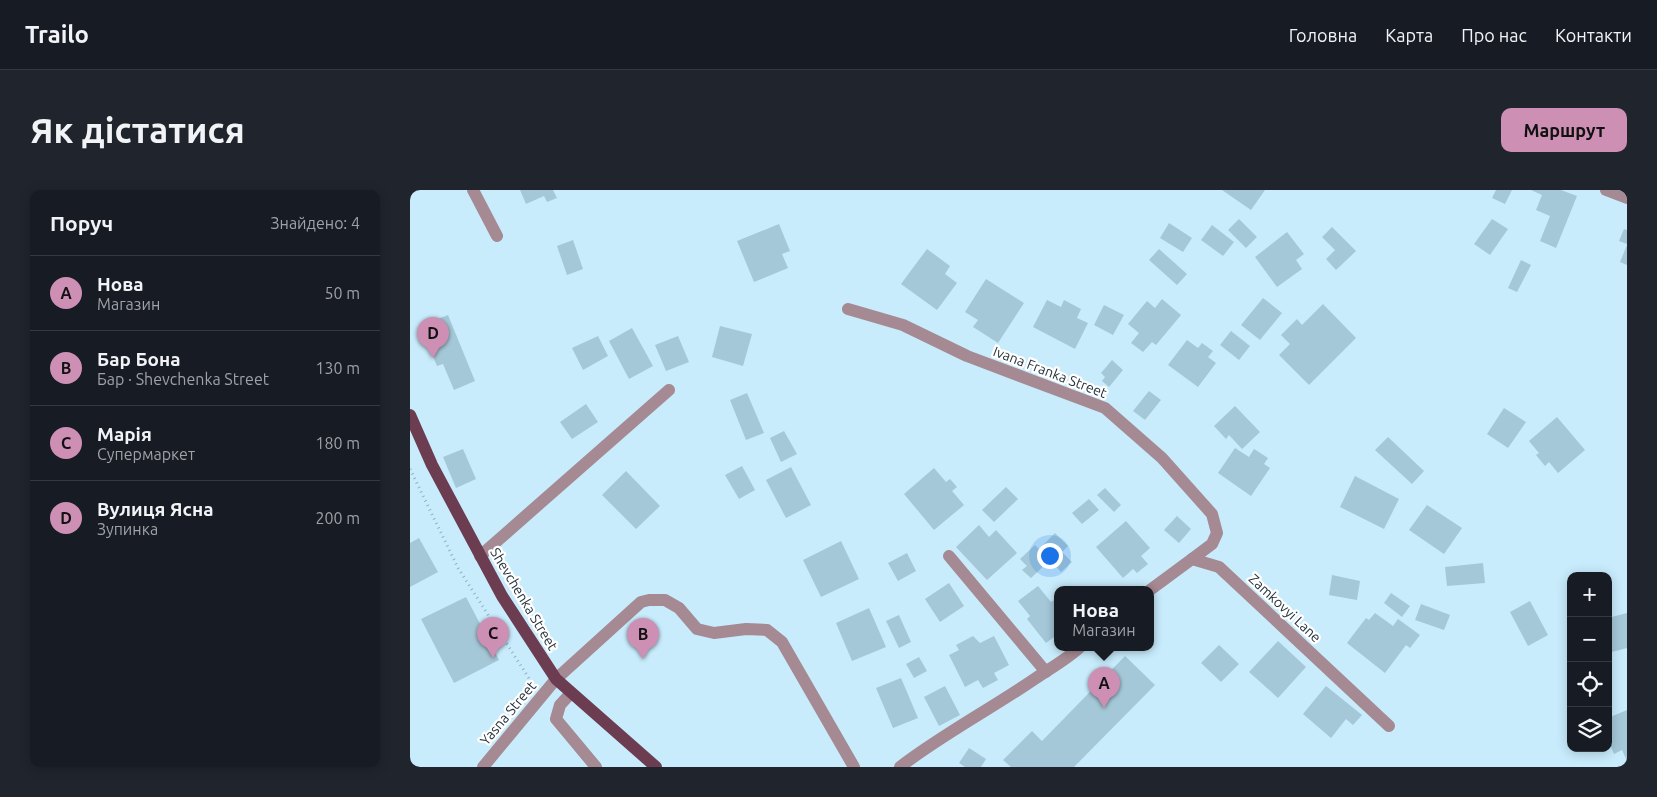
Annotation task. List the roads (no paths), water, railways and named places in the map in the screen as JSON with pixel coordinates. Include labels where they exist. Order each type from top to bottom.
[{"type":"main road","name":"Shevchenka Street","points":[[410,415],[432,465],[502,596],[556,679],[656,767]]},
{"type":"street","points":[[473,190],[497,236]]},
{"type":"street","points":[[1606,190],[1627,198]]},
{"type":"street","name":"Ivana Franka Street","points":[[848,309],[902,325],[967,356],[1105,408],[1162,458],[1212,514],[1217,533],[1212,544],[1192,559]]},
{"type":"street","points":[[480,556],[669,390]]},
{"type":"street","points":[[949,556],[1046,672]]},
{"type":"street","points":[[1154,587],[1192,559]]},
{"type":"street","name":"Zamkovyi Lane","points":[[1192,559],[1219,567],[1388,726]]},
{"type":"street","name":"Yasna Street","points":[[483,767],[556,679],[641,602],[649,600],[665,600],[679,608],[697,629],[714,633],[746,629],[767,630],[782,642],[854,767]]},
{"type":"street","points":[[900,767],[924,748],[1046,672],[1075,651]]},
{"type":"street","points":[[571,693],[560,705],[556,719],[596,767]]},
{"type":"place","name":"Вулиця Ясна","points":[[433,358]]},
{"type":"place","name":"Марія","points":[[493,658]]},
{"type":"place","name":"Бар Бона","points":[[643,659]]},
{"type":"place","name":"Нова","points":[[1104,708]]}]
